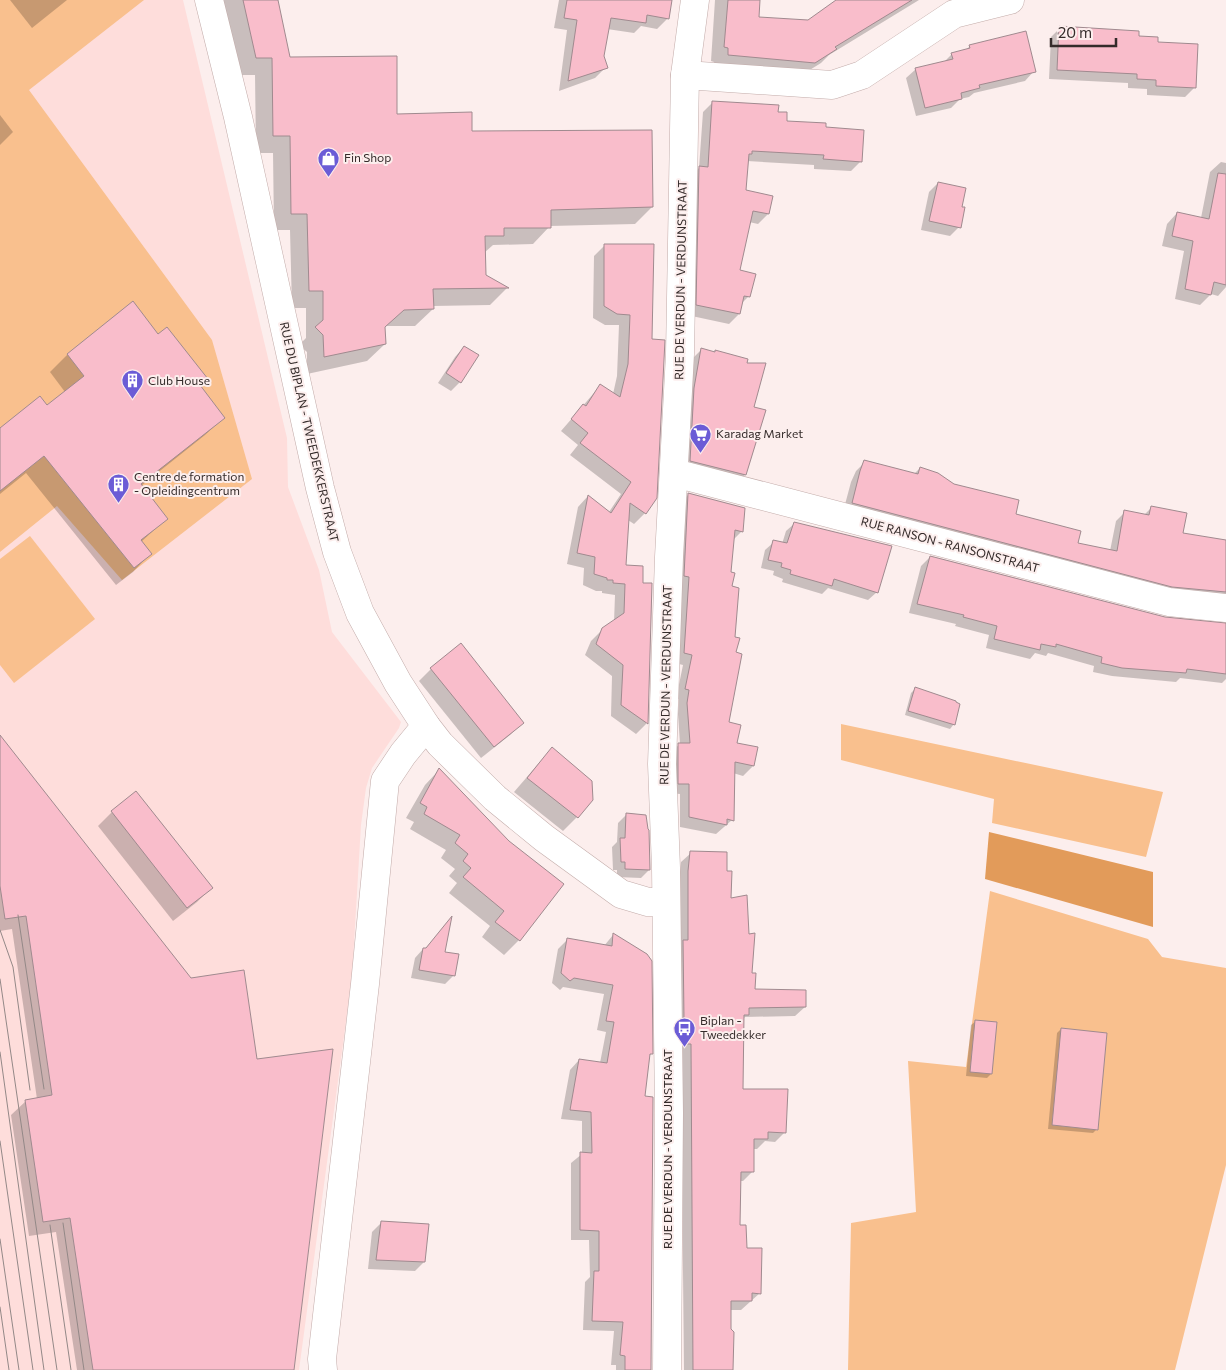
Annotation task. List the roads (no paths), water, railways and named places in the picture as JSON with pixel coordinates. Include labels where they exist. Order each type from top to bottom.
[{"type":"street","name":"RUE DU BIPLAN - TWEEDEKKERSTRAAT","points":[[209,0],[238,118],[320,488],[337,552],[351,594],[360,613],[398,683],[426,726],[440,744],[495,798],[544,838],[621,894],[648,902],[666,902]]},
{"type":"street","name":"RUE DE VERDUN - VERDUNSTRAAT","points":[[667,1370],[669,1113],[662,764],[669,557],[680,345],[685,75],[695,0]]},
{"type":"street","points":[[685,75],[832,85],[862,74],[954,14],[1010,0]]},
{"type":"street","name":"RUE RANSON - RANSONSTRAAT","points":[[674,475],[1169,602],[1226,608]]},
{"type":"street","points":[[323,1370],[322,1359],[385,781],[403,754],[426,726]]},
{"type":"tram line","points":[[18,915],[44,1089]]},
{"type":"tram line","points":[[0,930],[13,967],[30,1090]]},
{"type":"tram line","points":[[0,979],[57,1370]]},
{"type":"tram line","points":[[0,1052],[44,1370]]},
{"type":"tram line","points":[[0,1141],[33,1370]]},
{"type":"tram line","points":[[63,1223],[84,1370]]},
{"type":"tram line","points":[[50,1225],[71,1370]]},
{"type":"tram line","points":[[0,1239],[19,1370]]},
{"type":"tram line","points":[[0,1307],[9,1370]]},
{"type":"place","name":"Fin Shop","points":[[328,177]]},
{"type":"place","name":"Club House","points":[[132,400]]},
{"type":"place","name":"Karadag Market","points":[[700,453]]},
{"type":"place","name":"Centre de formation - Opleidingcentrum","points":[[118,503]]},
{"type":"place","name":"Biplan - Tweedekker","points":[[684,1047]]}]
